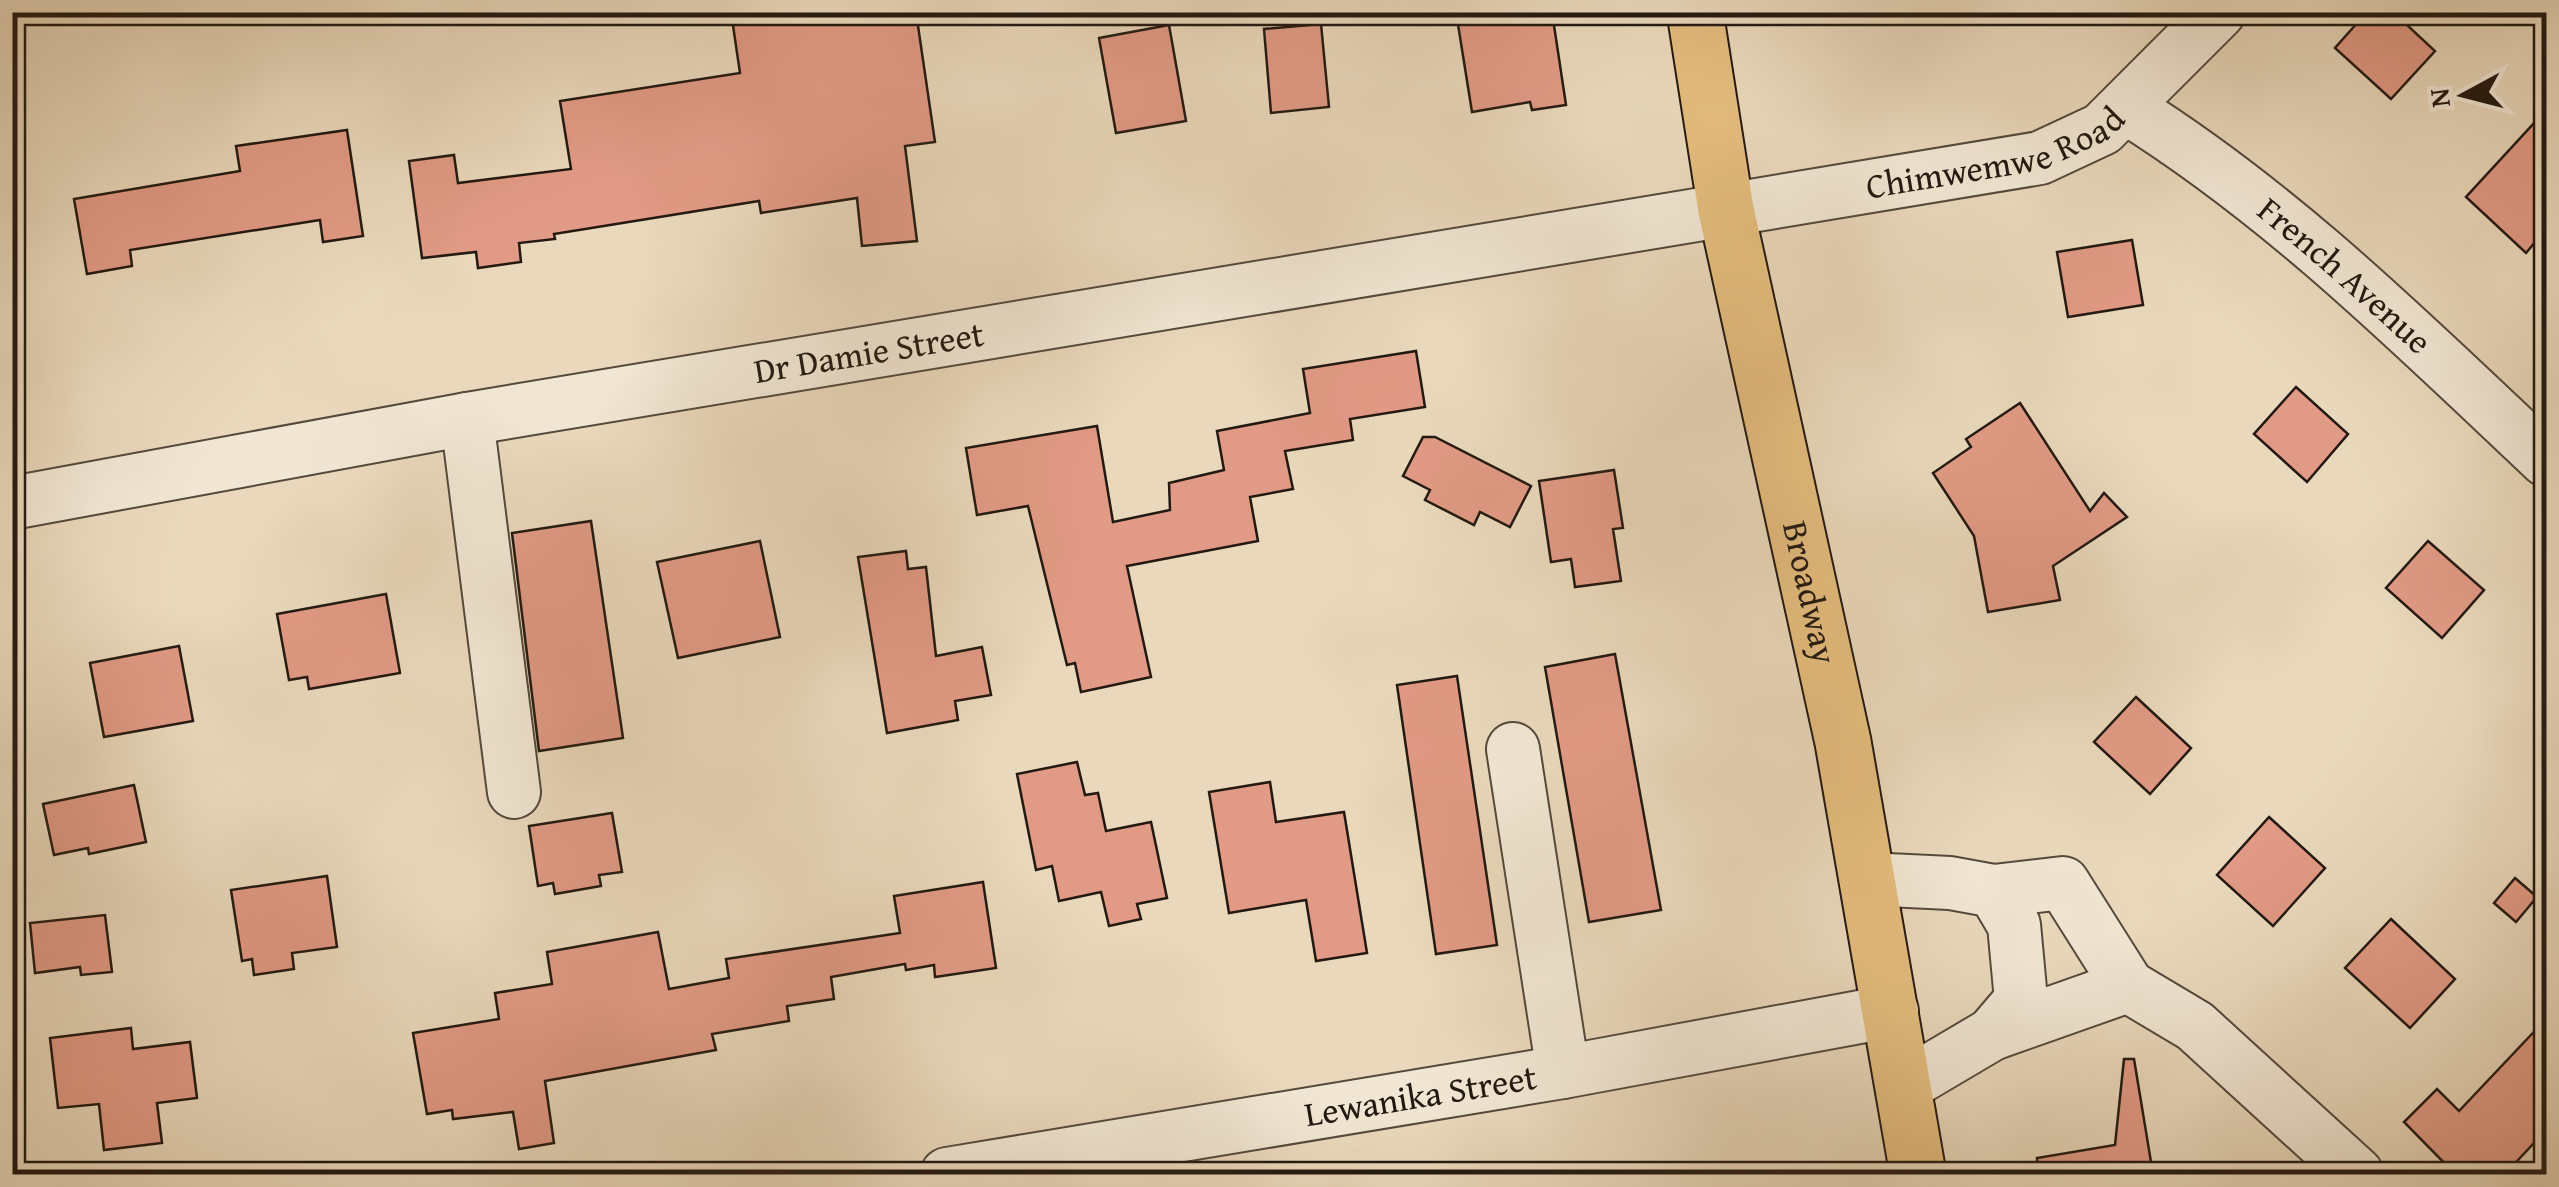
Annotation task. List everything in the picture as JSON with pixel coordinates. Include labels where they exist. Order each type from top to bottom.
[{"type":"main road","name":"Broadway","points":[[1695,12],[1726,210],[1843,742],[1918,1174]]},
{"type":"street","name":"Chimwemwe Road","points":[[1726,210],[2040,158],[2073,146],[2127,108],[2219,12]]},
{"type":"street","name":"French Avenue","points":[[2127,108],[2206,157],[2270,206],[2546,460]]},
{"type":"street","name":"Dr Damie Street","points":[[12,503],[467,419],[1726,210]]},
{"type":"street","points":[[467,419],[514,792]]},
{"type":"street","points":[[1513,750],[1563,1072]]},
{"type":"street","points":[[1867,879],[1950,883],[1994,891],[2064,882],[2128,986],[2195,1026],[2357,1174]]},
{"type":"street","points":[[1992,1034],[2020,1000],[2014,925],[1994,891]]},
{"type":"street","points":[[1904,1086],[1992,1034],[2128,986]]},
{"type":"street","name":"Lewanika Street","points":[[947,1174],[1051,1166],[1892,1012]]},
{"type":"building","points":[[731,12],[916,12],[935,142],[905,146],[917,241],[862,246],[857,198],[761,213],[759,201],[554,234],[555,239],[519,243],[521,262],[478,268],[476,252],[422,258],[409,161],[454,155],[458,183],[571,169],[560,101],[740,73]]},
{"type":"building","points":[[1456,12],[1552,12],[1566,105],[1532,110],[1530,102],[1472,112]]},
{"type":"building","points":[[2367,12],[2393,12],[2435,51],[2391,99],[2335,48]]},
{"type":"building","points":[[1321,24],[1329,107],[1271,113],[1264,29]]},
{"type":"building","points":[[1169,25],[1186,121],[1116,133],[1099,38]]},
{"type":"building","points":[[2546,110],[2546,229],[2526,253],[2466,197]]},
{"type":"building","points":[[347,130],[363,236],[323,242],[320,220],[130,250],[132,266],[87,274],[74,199],[240,171],[236,146]]},
{"type":"building","points":[[2132,240],[2143,305],[2068,317],[2057,252]]},
{"type":"building","points":[[1416,351],[1425,407],[1350,419],[1353,440],[1285,451],[1293,489],[1250,497],[1258,541],[1127,566],[1151,677],[1081,692],[1075,663],[1067,665],[1028,506],[977,515],[966,448],[1097,426],[1113,522],[1170,510],[1169,483],[1224,470],[1217,431],[1310,413],[1303,369]]},
{"type":"building","points":[[2296,387],[2348,434],[2307,482],[2254,434]]},
{"type":"building","points":[[2020,403],[2090,511],[2104,493],[2127,517],[2053,566],[2060,600],[1988,612],[1974,536],[1933,473],[1971,447],[1966,439]]},
{"type":"building","points":[[1423,437],[1435,437],[1531,486],[1510,527],[1480,512],[1474,525],[1425,500],[1430,490],[1403,476]]},
{"type":"building","points":[[1614,470],[1623,528],[1613,529],[1621,581],[1575,587],[1571,559],[1551,562],[1539,481]]},
{"type":"building","points":[[591,521],[623,738],[539,751],[512,533]]},
{"type":"building","points":[[760,541],[780,637],[678,658],[657,562]]},
{"type":"building","points":[[2428,541],[2484,590],[2442,638],[2386,588]]},
{"type":"building","points":[[906,551],[908,569],[926,567],[936,656],[982,647],[991,695],[955,701],[958,720],[887,733],[858,557]]},
{"type":"building","points":[[386,594],[400,673],[309,689],[307,677],[289,680],[277,614]]},
{"type":"building","points":[[179,646],[193,721],[104,737],[90,663]]},
{"type":"building","points":[[1615,654],[1661,910],[1589,922],[1545,667]]},
{"type":"building","points":[[1457,676],[1497,945],[1436,954],[1397,685]]},
{"type":"building","points":[[2136,697],[2191,748],[2150,794],[2094,742]]},
{"type":"building","points":[[1077,762],[1085,795],[1098,793],[1106,831],[1151,822],[1167,898],[1137,904],[1141,919],[1109,926],[1101,892],[1059,901],[1052,866],[1036,870],[1017,774]]},
{"type":"building","points":[[1270,782],[1276,822],[1344,812],[1367,953],[1316,961],[1306,900],[1229,913],[1209,792]]},
{"type":"building","points":[[134,785],[146,842],[89,854],[88,848],[54,855],[43,804]]},
{"type":"building","points":[[612,813],[622,872],[599,875],[601,886],[555,894],[553,883],[538,886],[529,826]]},
{"type":"building","points":[[2269,817],[2325,868],[2273,926],[2217,875]]},
{"type":"building","points":[[327,876],[337,947],[292,953],[294,969],[254,975],[252,959],[242,961],[231,890]]},
{"type":"building","points":[[2515,878],[2537,897],[2516,922],[2494,903]]},
{"type":"building","points":[[983,882],[996,968],[935,977],[934,965],[906,970],[905,964],[831,977],[834,999],[787,1006],[789,1021],[712,1034],[716,1050],[545,1081],[554,1143],[519,1149],[513,1112],[453,1119],[452,1110],[427,1114],[413,1033],[499,1019],[495,993],[552,984],[547,952],[658,932],[669,989],[729,978],[726,959],[900,933],[894,896]]},
{"type":"building","points":[[105,915],[112,972],[81,975],[80,967],[35,973],[30,923]]},
{"type":"building","points":[[2391,919],[2455,979],[2410,1028],[2345,968]]},
{"type":"building","points":[[2546,1019],[2546,1130],[2505,1174],[2455,1174],[2404,1122],[2437,1089],[2459,1111]]},
{"type":"building","points":[[131,1028],[133,1049],[190,1042],[197,1098],[157,1103],[162,1143],[104,1150],[99,1104],[58,1108],[50,1038]]},
{"type":"building","points":[[2124,1059],[2134,1059],[2153,1174],[2038,1174],[2037,1158],[2115,1145]]}]
